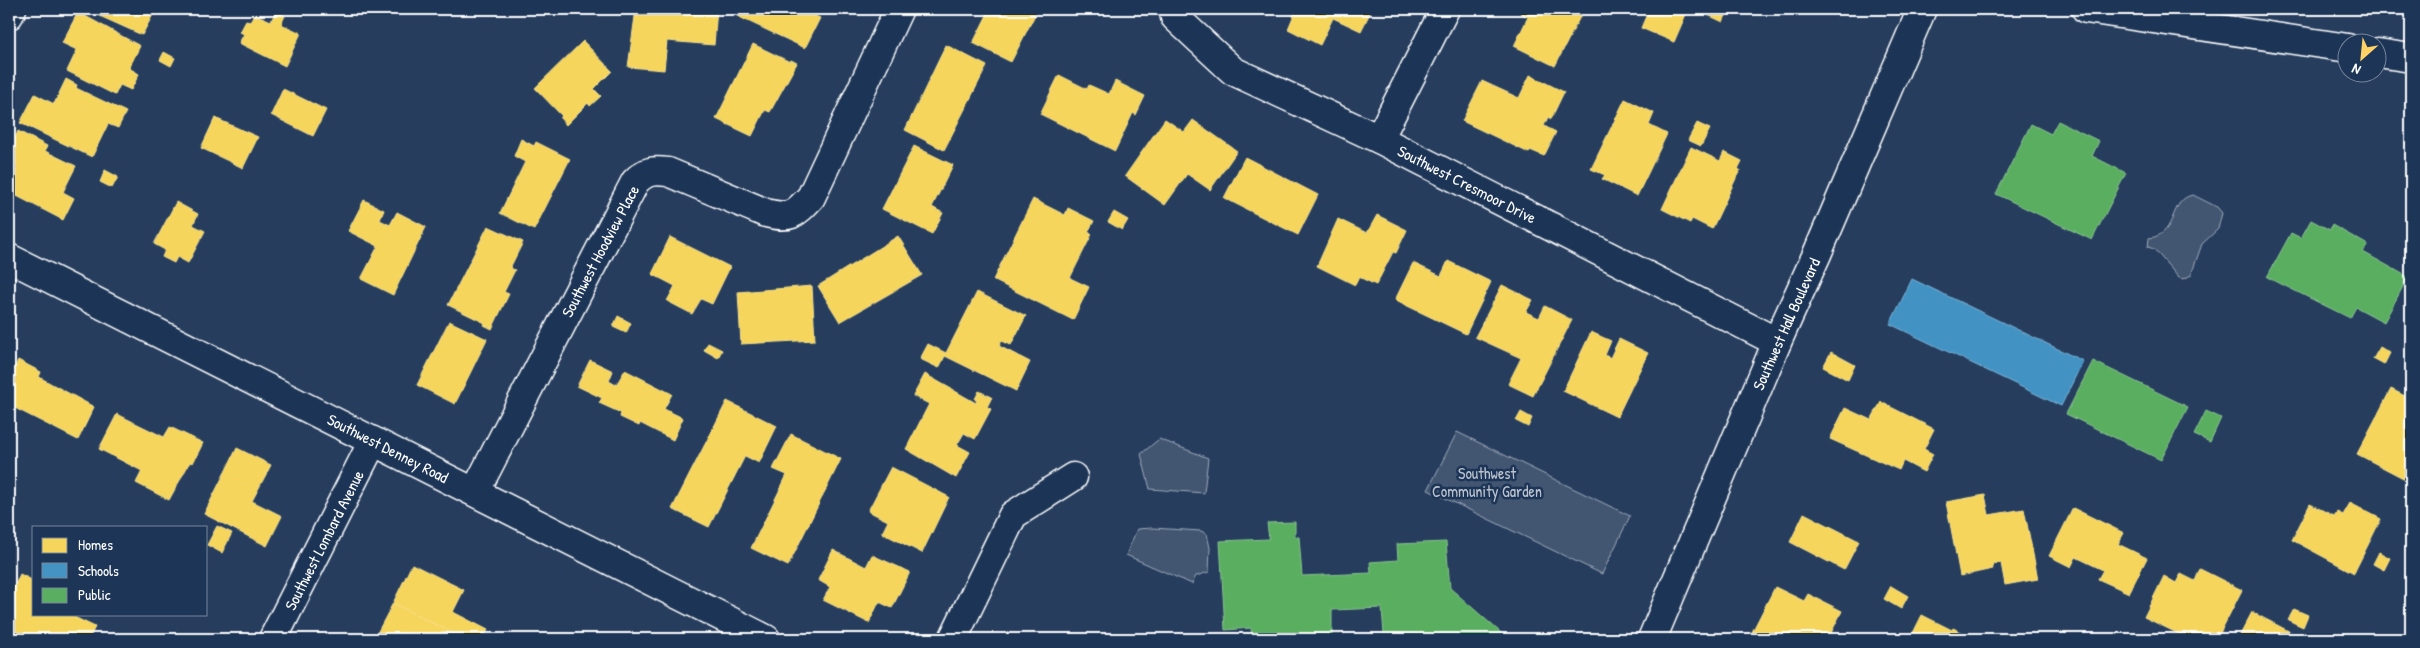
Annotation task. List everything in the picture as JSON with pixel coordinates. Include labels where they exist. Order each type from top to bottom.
[{"type":"street","points":[[9,15],[12,9]]},
{"type":"street","name":"Southwest Hoodview Place","points":[[475,492],[635,182],[642,174],[653,170],[668,172],[766,213],[782,217],[796,213],[811,197],[899,9]]},
{"type":"street","name":"Southwest Cresmoor Drive","points":[[1173,9],[1175,17],[1233,71],[1379,139],[1777,342]]},
{"type":"street","points":[[1379,139],[1444,9]]},
{"type":"street","name":"Southwest Hall Boulevard","points":[[1652,637],[1777,342],[1817,254],[1922,9]]},
{"type":"street","points":[[2086,9],[2338,47]]},
{"type":"street","points":[[2388,55],[2411,58]]},
{"type":"street","name":"Southwest Denney Road","points":[[9,258],[766,639]]},
{"type":"street","name":"Southwest Lombard Avenue","points":[[273,639],[373,441]]},
{"type":"street","points":[[953,639],[1013,515],[1073,477]]},
{"type":"green space","points":[[2193,195],[2217,207],[2222,213],[2218,229],[2202,244],[2191,275],[2184,279],[2179,278],[2154,249],[2148,247],[2149,238],[2165,231],[2180,203],[2185,198]]},
{"type":"green space","name":"Southwest Community Garden","points":[[1457,432],[1630,516],[1602,574],[1428,490]]},
{"type":"green space","points":[[1159,439],[1208,458],[1204,493],[1150,489],[1141,454]]},
{"type":"green space","points":[[1137,529],[1201,531],[1207,534],[1210,548],[1209,572],[1196,576],[1192,584],[1126,555]]},
{"type":"building: Homes","points":[[84,9],[156,9],[142,35]]},
{"type":"building: Homes","points":[[636,9],[717,9],[714,45],[667,41],[664,70],[628,67]]},
{"type":"building: Homes","points":[[740,9],[806,9],[805,11],[820,18],[805,48],[737,16]]},
{"type":"building: Homes","points":[[990,9],[1038,9],[1011,62],[973,43]]},
{"type":"building: Homes","points":[[1307,9],[1372,9],[1361,31],[1333,18],[1320,45],[1288,29],[1296,10],[1305,14]]},
{"type":"building: Homes","points":[[1522,9],[1584,9],[1555,66],[1514,46],[1528,17],[1520,13]]},
{"type":"building: Homes","points":[[1649,9],[1680,9],[1687,12],[1674,42],[1641,28]]},
{"type":"building: Homes","points":[[1695,9],[1729,9],[1723,22]]},
{"type":"building: Homes","points":[[276,11],[285,16],[281,24],[301,33],[285,66],[239,43],[244,34],[240,32],[246,21],[250,22],[255,14],[271,21]]},
{"type":"building: Homes","points":[[78,12],[140,46],[129,68],[139,74],[131,90],[120,85],[115,95],[67,71],[77,50],[62,43]]},
{"type":"building: Homes","points":[[583,41],[612,71],[594,89],[601,96],[590,106],[588,103],[566,125],[560,118],[562,116],[535,88]]},
{"type":"building: Homes","points":[[753,44],[790,62],[791,60],[797,63],[770,112],[765,110],[752,136],[716,119]]},
{"type":"building: Homes","points":[[946,45],[987,66],[944,150],[905,130]]},
{"type":"building: Homes","points":[[164,52],[175,58],[171,66],[160,60]]},
{"type":"building: Homes","points":[[1059,75],[1087,89],[1089,85],[1109,94],[1115,81],[1145,96],[1136,115],[1133,113],[1115,151],[1040,114]]},
{"type":"building: Homes","points":[[1530,75],[1564,92],[1551,119],[1548,117],[1544,126],[1556,132],[1544,156],[1530,150],[1529,153],[1462,121],[1482,81],[1519,98]]},
{"type":"building: Homes","points":[[66,79],[77,85],[76,88],[126,112],[118,128],[108,124],[92,157],[20,123],[35,94],[54,104]]},
{"type":"building: Homes","points":[[283,89],[326,110],[313,136],[271,115]]},
{"type":"building: Homes","points":[[1625,99],[1654,113],[1649,125],[1667,134],[1637,196],[1602,179],[1605,175],[1591,169]]},
{"type":"building: Homes","points":[[215,118],[258,137],[243,168],[201,148]]},
{"type":"building: Homes","points":[[1165,119],[1184,132],[1193,120],[1237,151],[1210,190],[1187,174],[1165,205],[1125,176]]},
{"type":"building: Homes","points":[[1697,123],[1710,129],[1701,146],[1688,140]]},
{"type":"building: Homes","points":[[18,131],[47,146],[45,151],[76,166],[63,192],[74,198],[63,220],[9,192],[9,183],[17,167],[9,163],[9,150]]},
{"type":"building: Homes","points":[[521,139],[534,146],[536,142],[570,159],[534,230],[500,213],[525,162],[514,156]]},
{"type":"building: Homes","points":[[914,146],[953,165],[932,207],[943,213],[932,234],[882,209]]},
{"type":"building: Homes","points":[[1691,147],[1720,161],[1724,152],[1742,161],[1738,169],[1740,170],[1712,229],[1692,219],[1690,223],[1662,209]]},
{"type":"building: Homes","points":[[1245,157],[1318,195],[1298,235],[1224,198]]},
{"type":"building: Homes","points":[[105,170],[118,177],[112,188],[100,182]]},
{"type":"building: Homes","points":[[1033,199],[1065,215],[1068,208],[1094,221],[1088,232],[1092,234],[1070,278],[1089,287],[1073,320],[993,280]]},
{"type":"building: Homes","points":[[364,200],[384,210],[380,220],[390,225],[397,212],[426,227],[393,295],[361,279],[378,246],[348,231]]},
{"type":"building: Homes","points":[[176,202],[198,214],[193,225],[205,231],[188,263],[177,257],[174,263],[162,257],[165,250],[154,244]]},
{"type":"building: Homes","points":[[1114,212],[1128,220],[1122,230],[1108,222]]},
{"type":"building: Homes","points":[[1377,215],[1407,230],[1396,253],[1393,252],[1376,285],[1359,277],[1355,285],[1317,266],[1338,219],[1367,233]]},
{"type":"building: Homes","points":[[488,226],[523,242],[510,268],[515,270],[504,292],[509,294],[492,329],[484,325],[485,323],[448,305]]},
{"type":"building: Homes","points":[[898,236],[922,275],[840,322],[818,286]]},
{"type":"building: Homes","points":[[670,237],[730,267],[712,304],[701,299],[692,314],[667,301],[675,286],[652,274]]},
{"type":"building: Homes","points":[[1448,261],[1491,282],[1466,334],[1395,300],[1413,263],[1441,276]]},
{"type":"building: Homes","points":[[1502,285],[1533,300],[1526,312],[1539,318],[1545,306],[1572,320],[1533,396],[1508,384],[1521,358],[1475,337]]},
{"type":"building: Homes","points":[[812,286],[815,340],[741,344],[738,292]]},
{"type":"building: Homes","points":[[977,292],[1026,316],[1011,345],[1002,341],[999,346],[1030,362],[1016,391],[945,356],[939,368],[920,359],[928,344],[946,353]]},
{"type":"building: Homes","points":[[618,316],[631,323],[626,333],[613,327]]},
{"type":"building: Homes","points":[[449,321],[487,339],[455,404],[417,385]]},
{"type":"building: Homes","points":[[1591,332],[1611,341],[1605,355],[1610,358],[1619,339],[1648,353],[1617,417],[1563,391]]},
{"type":"building: Homes","points":[[708,343],[722,350],[718,358],[704,350]]},
{"type":"building: Homes","points":[[2380,347],[2390,353],[2384,365],[2373,359]]},
{"type":"building: Homes","points":[[1831,352],[1855,365],[1848,380],[1823,367]]},
{"type":"building: Homes","points":[[18,360],[41,372],[39,377],[94,407],[78,440],[9,405],[9,379]]},
{"type":"building: Homes","points":[[590,360],[613,371],[609,381],[616,385],[625,370],[672,394],[664,409],[683,418],[673,440],[640,423],[639,426],[620,417],[621,413],[599,403],[602,398],[577,386]]},
{"type":"building: Homes","points":[[925,374],[976,403],[975,399],[979,391],[992,397],[987,407],[991,409],[975,439],[964,433],[957,445],[970,452],[956,478],[906,449],[929,404],[913,396]]},
{"type":"building: Homes","points":[[2391,389],[2411,399],[2411,476],[2409,481],[2357,454]]},
{"type":"building: Homes","points":[[727,401],[777,426],[759,463],[745,456],[709,527],[672,509]]},
{"type":"building: Homes","points":[[1881,402],[1934,429],[1924,449],[1933,454],[1924,472],[1903,461],[1899,470],[1830,439],[1845,408],[1871,420]]},
{"type":"building: Homes","points":[[1521,412],[1532,418],[1528,427],[1516,421]]},
{"type":"building: Homes","points":[[117,414],[164,437],[170,427],[203,443],[193,463],[190,462],[169,500],[136,483],[142,471],[99,449]]},
{"type":"building: Homes","points":[[791,434],[841,459],[788,566],[751,548],[787,475],[773,469]]},
{"type":"building: Homes","points":[[237,448],[271,465],[252,501],[282,516],[267,546],[204,514]]},
{"type":"building: Homes","points":[[891,467],[949,497],[922,553],[882,533],[888,521],[868,511]]},
{"type":"building: Homes","points":[[1985,495],[1989,515],[2024,509],[2038,579],[2005,585],[2001,563],[1992,564],[1993,569],[1960,576],[1946,502]]},
{"type":"building: Homes","points":[[2350,503],[2381,519],[2354,573],[2292,540],[2310,504],[2334,516],[2337,512],[2343,515]]},
{"type":"building: Homes","points":[[2073,508],[2124,533],[2118,544],[2147,558],[2129,593],[2098,579],[2103,570],[2076,557],[2071,567],[2049,556]]},
{"type":"building: Homes","points":[[1804,513],[1859,541],[1844,570],[1790,542]]},
{"type":"building: Homes","points":[[217,526],[232,533],[222,553],[208,546]]},
{"type":"building: Homes","points":[[833,550],[866,567],[872,555],[910,572],[892,608],[879,602],[869,623],[823,600],[830,587],[818,580]]},
{"type":"building: Homes","points":[[2379,552],[2390,558],[2384,570],[2373,564]]},
{"type":"building: Homes","points":[[412,564],[464,590],[453,612],[488,630],[483,639],[464,639],[393,603]]},
{"type":"building: Homes","points":[[2200,569],[2242,590],[2217,639],[2178,639],[2181,635],[2144,617],[2164,576],[2176,583],[2181,574],[2195,581]]},
{"type":"building: Homes","points":[[20,574],[32,580],[32,616],[72,616],[95,627],[89,639],[9,639],[9,598]]},
{"type":"building: Homes","points":[[1891,586],[1908,596],[1901,609],[1884,599]]},
{"type":"building: Homes","points":[[1775,587],[1804,601],[1808,594],[1842,611],[1828,639],[1755,639],[1750,636]]},
{"type":"building: Homes","points":[[393,603],[464,639],[374,639]]},
{"type":"building: Homes","points":[[2294,609],[2308,615],[2303,627],[2288,620]]},
{"type":"building: Homes","points":[[2252,612],[2304,639],[2238,639]]},
{"type":"building: Homes","points":[[1922,615],[1952,630],[1953,628],[1974,638],[1910,639]]},
{"type":"building: Schools","points":[[1912,279],[2083,361],[2061,406],[1890,324]]},
{"type":"building: Public","points":[[2058,121],[2099,141],[2092,156],[2126,173],[2092,240],[1996,194],[2031,124],[2051,134]]},
{"type":"building: Public","points":[[2311,220],[2330,230],[2332,225],[2368,245],[2363,252],[2408,277],[2384,322],[2356,307],[2350,318],[2267,277],[2291,233],[2301,238]]},
{"type":"building: Public","points":[[2093,361],[2188,407],[2161,460],[2066,414]]},
{"type":"building: Public","points":[[2206,411],[2221,418],[2210,442],[2194,435]]},
{"type":"building: Public","points":[[1295,522],[1295,537],[1299,537],[1302,576],[1371,573],[1370,562],[1398,560],[1397,544],[1446,542],[1450,588],[1508,639],[1252,639],[1251,628],[1225,630],[1220,541],[1269,539],[1267,523]],"holes":[[[1382,608],[1384,634],[1332,636],[1332,610]]]}]
